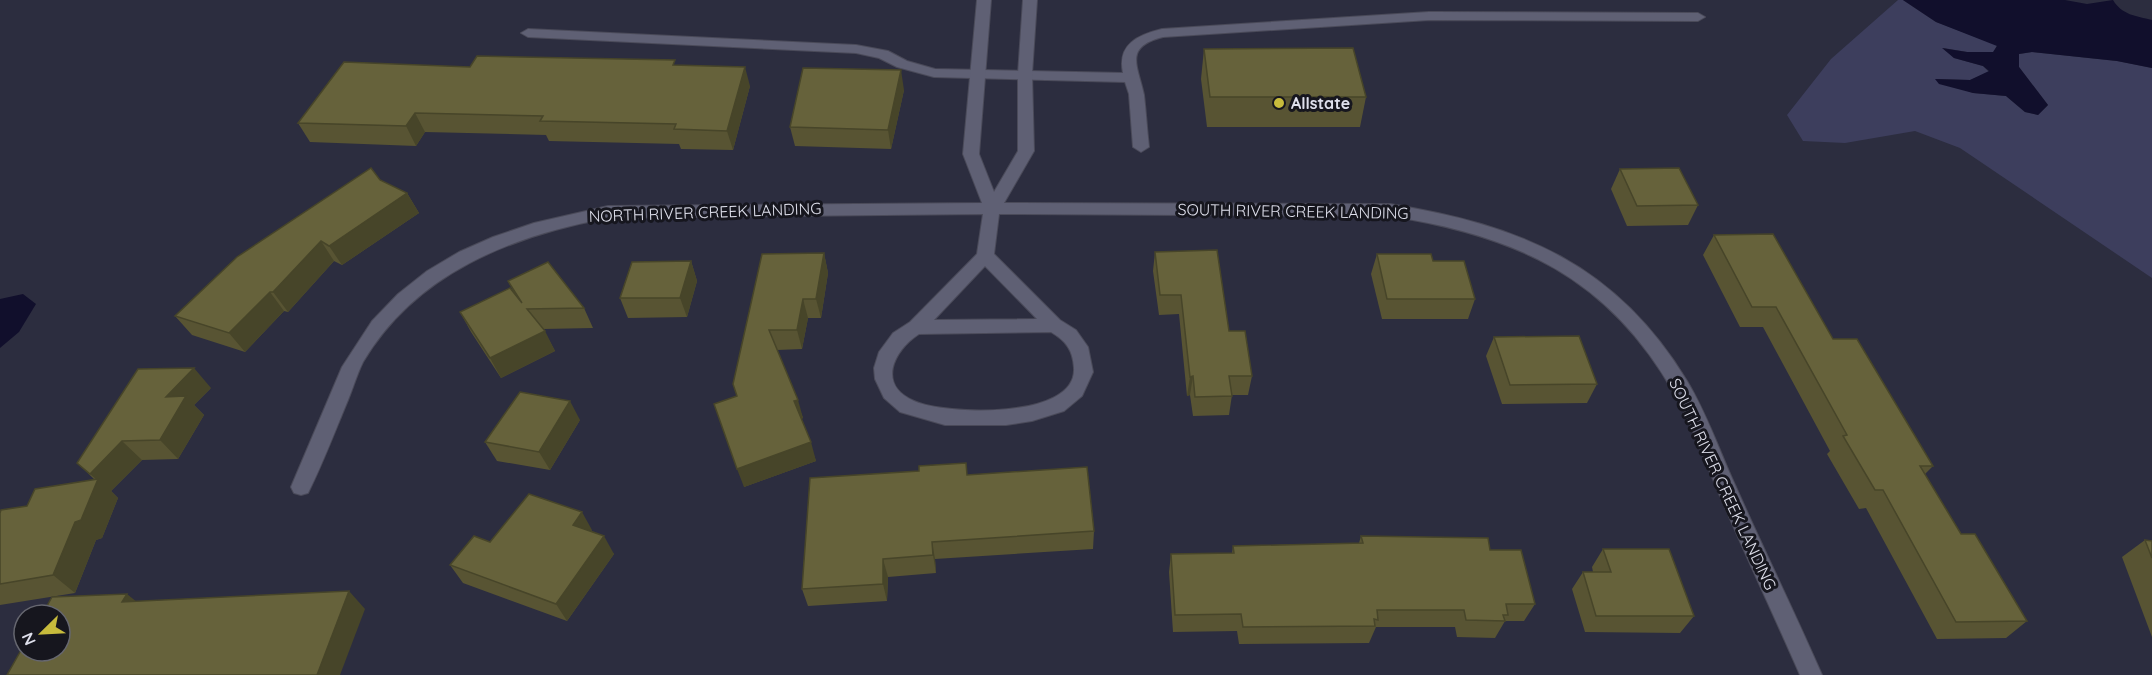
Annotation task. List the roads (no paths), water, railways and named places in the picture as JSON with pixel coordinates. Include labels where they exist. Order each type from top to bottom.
[{"type":"street","points":[[984,0],[971,154],[993,209]]},
{"type":"street","points":[[986,256],[1054,325],[1071,335],[1082,352],[1084,372],[1075,391],[1057,406],[1032,413],[996,417],[945,417],[925,414],[907,407],[891,393],[884,379],[883,368],[888,352],[899,338],[916,327],[986,256],[993,209],[1026,151],[1025,74],[1030,0]]},
{"type":"street","points":[[1141,147],[1136,94],[1126,65],[1129,53],[1137,42],[1152,34],[1430,15],[1698,17]]},
{"type":"street","points":[[528,33],[856,49],[883,54],[902,64],[934,73],[1131,78]]},
{"type":"street","name":"NORTH RIVER CREEK LANDING","points":[[301,487],[357,358],[382,322],[423,283],[463,256],[507,236],[562,219],[608,212],[993,209]]},
{"type":"street","name":"SOUTH RIVER CREEK LANDING","points":[[993,209],[1390,210],[1429,215],[1478,226],[1517,240],[1572,268],[1625,314],[1648,339],[1681,386],[1811,675]]},
{"type":"street","points":[[916,327],[1054,325]]},
{"type":"place","name":"Allstate","points":[[1279,103]]}]
